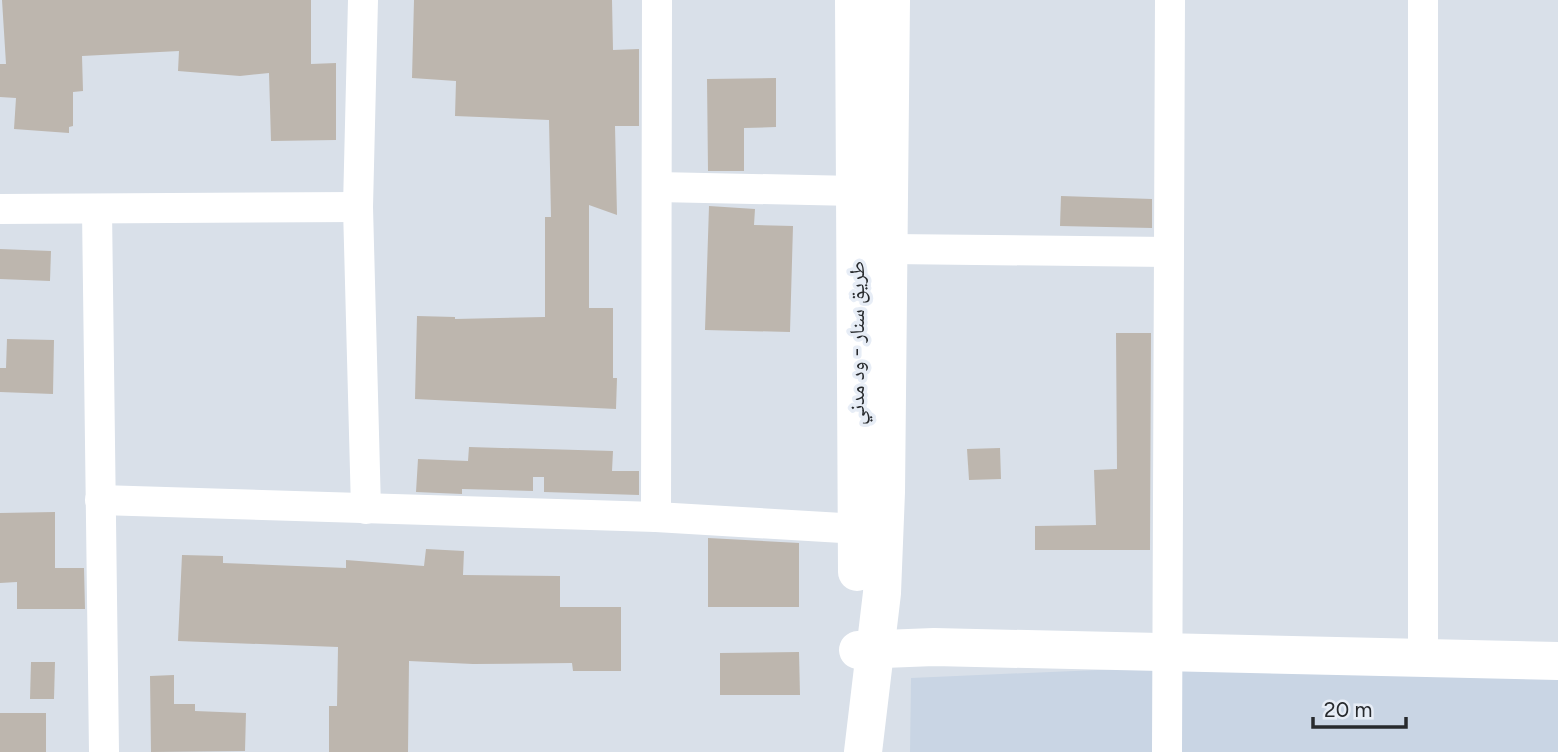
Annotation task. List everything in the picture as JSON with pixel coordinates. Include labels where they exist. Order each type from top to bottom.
[{"type":"street","points":[[363,0],[358,207],[366,509]]},
{"type":"street","points":[[656,517],[657,0]]},
{"type":"street","name":"طريق سنار - ود مدني","points":[[854,0],[856,191],[870,530],[868,661]]},
{"type":"street","name":"طريق سنار - ود مدني","points":[[868,661],[882,593],[870,530],[891,249],[891,0]]},
{"type":"street","points":[[1167,752],[1170,0]]},
{"type":"street","points":[[1423,0],[1423,656]]},
{"type":"street","points":[[657,187],[856,191]]},
{"type":"street","points":[[0,209],[358,207]]},
{"type":"street","points":[[97,210],[104,752]]},
{"type":"street","points":[[891,249],[1168,252]]},
{"type":"street","points":[[100,500],[656,517],[870,530]]},
{"type":"street","points":[[863,752],[868,661],[1167,652],[1558,661]]},
{"type":"shaded area","points":[[1558,650],[1558,752],[910,752],[911,678]]},
{"type":"building","points":[[2,0],[311,0],[311,64],[336,63],[336,140],[271,141],[269,73],[240,76],[178,71],[179,51],[82,56],[83,91],[73,92],[73,126],[69,127],[69,133],[14,129],[16,98],[0,97],[0,64],[6,64]]},
{"type":"building","points":[[414,0],[612,0],[613,50],[639,49],[639,126],[615,126],[617,215],[589,205],[589,308],[613,308],[616,409],[415,399],[417,316],[455,319],[545,317],[545,217],[551,217],[549,120],[455,116],[456,81],[412,78]]},
{"type":"building","points":[[776,78],[776,127],[744,128],[744,171],[708,171],[707,79]]},
{"type":"building","points":[[1061,196],[1152,199],[1152,228],[1060,226]]},
{"type":"building","points":[[709,206],[755,209],[754,225],[793,226],[790,332],[705,330]]},
{"type":"building","points":[[0,249],[51,251],[50,281],[0,279]]},
{"type":"building","points":[[1116,333],[1151,333],[1150,550],[1035,550],[1035,526],[1096,525],[1094,470],[1117,469]]},
{"type":"building","points":[[7,339],[54,340],[53,394],[0,392],[0,368],[6,368]]},
{"type":"building","points":[[469,447],[613,451],[612,471],[639,471],[639,495],[544,492],[544,477],[533,477],[533,491],[462,489],[462,494],[416,492],[418,459],[468,461]]},
{"type":"building","points":[[1000,448],[1001,479],[969,480],[967,449]]},
{"type":"building","points":[[55,512],[55,568],[84,568],[85,609],[17,609],[17,582],[0,583],[0,513]]},
{"type":"building","points":[[708,538],[799,543],[799,607],[708,607]]},
{"type":"building","points":[[426,549],[464,551],[463,575],[560,576],[560,607],[621,607],[621,671],[573,671],[572,663],[473,664],[409,661],[408,752],[329,752],[329,706],[337,706],[338,647],[178,641],[182,555],[223,556],[223,563],[346,568],[346,560],[424,566]]},
{"type":"building","points":[[799,652],[800,695],[720,695],[720,653]]},
{"type":"building","points":[[31,662],[55,662],[54,699],[30,699]]},
{"type":"building","points":[[174,675],[174,704],[195,704],[195,711],[246,713],[245,751],[151,752],[150,676]]},
{"type":"building","points":[[0,713],[46,713],[46,752],[0,752]]}]
